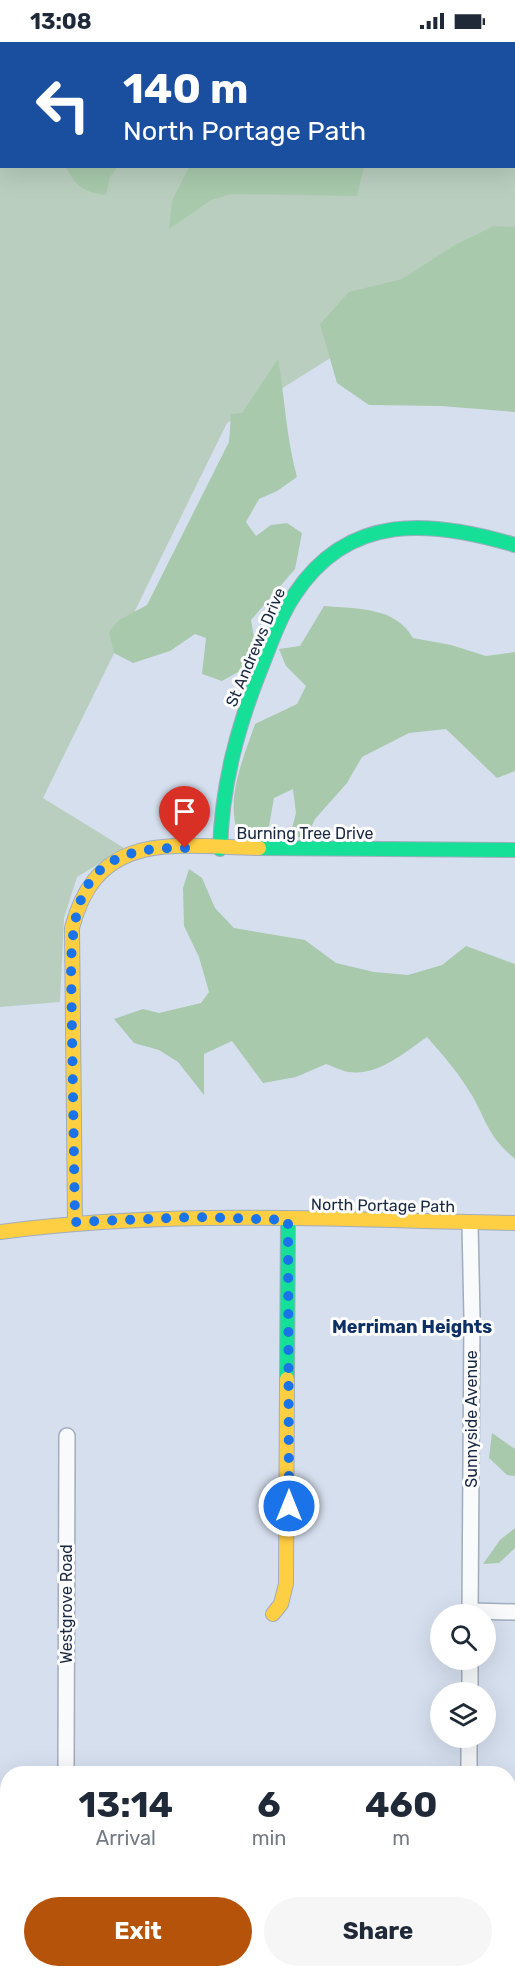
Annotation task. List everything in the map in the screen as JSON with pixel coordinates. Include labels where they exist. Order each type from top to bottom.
[{"type":"street","name":"St Andrews Drive","points":[[220,849],[222,792],[239,725],[282,620],[294,595],[312,570],[343,544],[365,534],[392,528],[454,530],[515,545]]},
{"type":"street","name":"Burning Tree Drive","points":[[75,1222],[72,928],[77,906],[87,884],[106,864],[132,852],[157,847],[515,850]]},
{"type":"street","name":"North Portage Path","points":[[0,1232],[75,1222],[196,1217],[470,1224],[515,1223]]},
{"type":"street","points":[[273,1614],[281,1604],[286,1584],[288,1220]]},
{"type":"street","name":"Sunnyside Avenue","points":[[470,1224],[472,1308],[470,1604]]},
{"type":"street","name":"Westgrove Road","points":[[66,1766],[67,1436]]},
{"type":"street","points":[[496,1612],[515,1612]]},
{"type":"street","points":[[469,1748],[469,1766]]},
{"type":"green space","points":[[0,168],[515,168],[515,242],[227,423],[43,798],[124,848],[77,877],[64,918],[60,1002],[0,1007]]},
{"type":"green space","points":[[67,168],[116,168],[110,177],[106,195],[92,192],[77,184]]},
{"type":"green space","points":[[188,168],[364,168],[357,196],[231,194],[211,200],[169,229],[172,201]]},
{"type":"green space","points":[[494,226],[515,227],[515,412],[441,406],[369,405],[337,383],[320,324],[349,292],[402,279],[455,245]]},
{"type":"green space","points":[[278,359],[290,448],[297,477],[277,491],[259,499],[246,522],[256,536],[271,525],[287,523],[302,533],[295,569],[251,620],[258,661],[222,681],[202,674],[206,638],[195,634],[170,651],[133,663],[114,653],[109,632],[119,620],[147,605],[229,442],[231,414],[242,413]]},
{"type":"green space","points":[[324,606],[374,611],[396,620],[413,638],[451,645],[486,656],[515,652],[515,771],[497,778],[446,729],[409,733],[362,757],[347,783],[315,819],[306,838],[290,836],[296,813],[293,789],[274,798],[269,826],[248,838],[238,833],[234,806],[237,778],[255,724],[297,704],[306,686],[286,666],[279,649],[300,646]]},
{"type":"green space","points":[[189,869],[202,878],[215,908],[234,928],[305,940],[336,963],[374,972],[408,975],[442,965],[466,946],[515,964],[515,1159],[494,1137],[463,1081],[427,1037],[390,1062],[370,1070],[349,1072],[326,1064],[296,1077],[263,1083],[232,1041],[204,1054],[204,1095],[178,1062],[159,1050],[134,1043],[114,1019],[143,1009],[159,1013],[201,1003],[209,992],[199,957],[184,926],[183,888]]},
{"type":"green space","points":[[492,1433],[515,1449],[515,1476],[507,1475],[489,1458]]},
{"type":"green space","points":[[515,1528],[515,1548],[499,1563],[483,1564],[500,1540]]},
{"type":"traffic: fast","points":[[220,849],[221,825],[232,757],[252,690],[285,611],[295,594],[317,567],[340,548],[366,536],[394,529],[423,528],[453,531],[515,545]]},
{"type":"traffic: fast","points":[[259,848],[515,850]]},
{"type":"traffic: fast","points":[[287,1379],[288,1220]]},
{"type":"traffic: slow","points":[[75,1222],[72,928],[84,896],[101,873],[121,858],[144,850],[171,846],[259,848]]},
{"type":"traffic: slow","points":[[0,1232],[128,1220],[193,1218],[322,1218],[515,1223]]},
{"type":"traffic: slow","points":[[273,1614],[281,1604],[286,1584],[287,1379]]},
{"type":"district","name":"Merriman Heights","points":[[412,1327]]},
{"type":"route","points":[[185,848],[157,847],[132,852],[106,864],[87,884],[77,906],[72,928],[71,967],[75,1222],[196,1217],[288,1220],[289,1506]]}]
